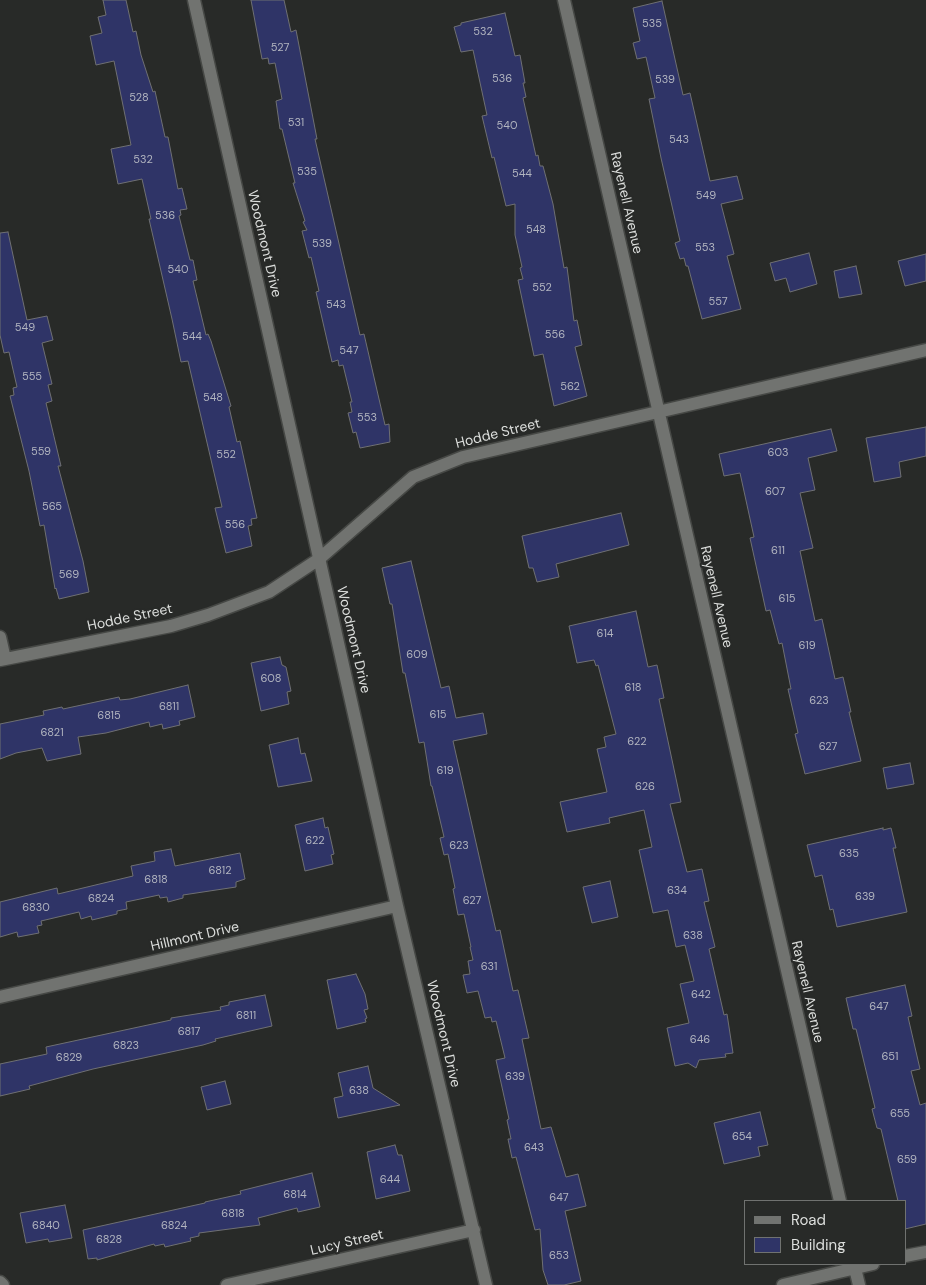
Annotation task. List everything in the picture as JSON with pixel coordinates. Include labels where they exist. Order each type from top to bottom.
[{"type":"street","name":"Woodmont Drive","points":[[194,0],[397,906],[486,1285]]},
{"type":"street","name":"Rayenell Avenue","points":[[564,0],[840,1200]]},
{"type":"street","name":"Hodde Street","points":[[2,659],[171,626],[208,615],[269,592],[319,559],[413,478],[462,457],[926,350]]},
{"type":"street","points":[[0,637],[2,659]]},
{"type":"street","name":"Hillmont Drive","points":[[0,997],[397,906]]},
{"type":"street","name":"Lucy Street","points":[[227,1285],[474,1230]]},
{"type":"street","points":[[906,1256],[926,1252]]},
{"type":"street","points":[[784,1285],[855,1266],[859,1285]]},
{"type":"street","points":[[0,1282],[3,1285]]},
{"type":"building","points":[[103,0],[126,0],[133,32],[136,31],[141,55],[153,92],[155,91],[165,137],[168,137],[178,189],[182,188],[187,209],[180,210],[181,215],[179,216],[190,260],[193,260],[197,280],[193,281],[206,335],[208,334],[211,341],[231,406],[229,407],[237,442],[240,441],[257,518],[251,519],[252,525],[248,526],[252,546],[226,553],[215,508],[222,507],[188,361],[181,362],[142,179],[118,184],[111,149],[131,145],[114,61],[96,65],[90,36],[102,33],[98,17],[106,15]]},
{"type":"building","points":[[251,0],[284,0],[291,32],[296,30],[317,139],[315,139],[360,335],[364,334],[385,425],[389,424],[390,442],[360,448],[356,432],[353,433],[348,413],[352,412],[350,402],[352,402],[343,365],[339,366],[338,360],[332,362],[316,292],[319,291],[311,257],[309,258],[302,231],[307,230],[303,222],[305,221],[293,183],[295,183],[282,129],[280,129],[276,101],[282,99],[275,63],[269,64],[268,58],[262,59]]},
{"type":"building","points":[[662,1],[683,95],[690,93],[710,181],[737,176],[743,199],[721,204],[734,254],[727,256],[741,309],[702,319],[688,266],[686,266],[684,258],[680,259],[675,243],[680,241],[649,99],[655,98],[646,57],[637,59],[633,43],[640,41],[633,8]]},
{"type":"building","points":[[505,13],[515,56],[520,55],[526,97],[523,98],[536,156],[538,155],[540,166],[543,166],[553,204],[564,268],[567,267],[574,321],[577,320],[582,345],[575,347],[587,396],[554,406],[543,354],[534,356],[518,280],[523,279],[515,235],[515,204],[506,206],[494,157],[492,158],[482,116],[487,115],[473,50],[461,52],[454,27],[461,25],[461,23]]},
{"type":"building","points":[[8,232],[27,320],[47,316],[53,340],[42,343],[52,384],[48,385],[52,401],[46,403],[61,466],[58,466],[83,561],[89,592],[59,599],[55,589],[44,525],[40,526],[29,471],[10,396],[14,395],[13,388],[17,387],[9,352],[4,353],[0,335],[0,233]]},
{"type":"building","points":[[809,253],[817,284],[790,292],[786,278],[775,281],[770,263]]},
{"type":"building","points":[[926,254],[926,281],[905,286],[898,261]]},
{"type":"building","points":[[856,266],[862,294],[839,298],[834,271]]},
{"type":"building","points":[[926,427],[926,456],[899,462],[901,477],[874,482],[866,438]]},
{"type":"building","points":[[831,429],[837,451],[808,458],[815,490],[800,493],[813,548],[800,551],[815,621],[822,619],[835,679],[843,677],[861,761],[805,774],[795,734],[798,733],[788,689],[791,689],[782,643],[779,644],[770,610],[766,611],[750,538],[754,537],[740,473],[724,476],[719,454]]},
{"type":"building","points":[[621,513],[629,545],[556,564],[559,577],[537,582],[533,568],[529,568],[522,536]]},
{"type":"building","points":[[411,561],[441,688],[449,686],[456,718],[483,713],[487,734],[453,741],[496,931],[500,930],[513,991],[518,990],[529,1038],[522,1039],[541,1129],[551,1127],[566,1177],[578,1174],[586,1206],[565,1211],[581,1281],[564,1285],[548,1285],[543,1270],[540,1229],[535,1230],[516,1157],[512,1158],[508,1139],[511,1139],[507,1120],[509,1119],[496,1060],[505,1058],[496,1021],[492,1022],[491,1017],[485,1018],[478,991],[467,993],[463,975],[470,974],[468,961],[473,960],[471,947],[464,914],[458,915],[448,854],[444,855],[440,838],[444,837],[431,786],[424,742],[419,743],[405,673],[403,673],[392,604],[390,604],[382,568]]},
{"type":"building","points":[[636,611],[648,667],[657,665],[664,698],[659,699],[681,802],[670,804],[687,872],[702,869],[709,901],[704,902],[715,947],[709,949],[724,1015],[727,1014],[733,1053],[725,1054],[726,1057],[699,1060],[696,1068],[688,1063],[675,1066],[667,1028],[689,1023],[680,984],[694,981],[685,945],[676,947],[668,910],[653,913],[639,850],[652,847],[644,810],[609,818],[610,823],[567,832],[560,802],[607,792],[597,749],[606,747],[604,737],[616,734],[598,665],[596,666],[594,660],[577,663],[569,626]]},
{"type":"building","points":[[280,657],[282,665],[286,667],[291,691],[287,692],[289,704],[261,711],[251,663]]},
{"type":"building","points":[[188,685],[195,717],[179,721],[180,725],[163,729],[162,724],[150,727],[149,722],[106,733],[78,737],[81,754],[47,761],[42,748],[16,753],[0,759],[0,724],[44,715],[43,711],[62,707],[63,709],[119,697],[120,700],[130,699]]},
{"type":"building","points":[[298,738],[301,754],[305,753],[312,781],[278,787],[269,745]]},
{"type":"building","points":[[910,763],[914,784],[887,789],[883,768]]},
{"type":"building","points":[[323,818],[325,828],[328,827],[334,854],[331,855],[333,864],[305,871],[295,825]]},
{"type":"building","points":[[883,828],[883,830],[891,828],[896,848],[893,848],[907,912],[837,927],[833,909],[830,910],[822,875],[815,877],[807,845]]},
{"type":"building","points":[[171,849],[175,866],[240,853],[245,879],[236,882],[236,887],[183,895],[183,898],[168,902],[167,897],[160,898],[159,895],[126,902],[127,909],[117,911],[117,914],[92,920],[91,916],[81,919],[79,912],[41,921],[42,925],[37,926],[39,933],[18,937],[17,932],[0,937],[0,902],[57,888],[58,894],[133,876],[131,866],[155,861],[154,852]]},
{"type":"building","points":[[610,881],[618,917],[592,923],[583,887]]},
{"type":"building","points":[[356,974],[365,994],[368,1009],[364,1010],[367,1018],[365,1019],[366,1022],[337,1029],[327,980]]},
{"type":"building","points":[[905,985],[912,1016],[908,1017],[920,1069],[911,1071],[920,1105],[926,1103],[926,1224],[906,1229],[906,1200],[898,1200],[881,1129],[877,1128],[872,1109],[875,1108],[856,1029],[853,1029],[846,998]]},
{"type":"building","points":[[265,995],[272,1026],[215,1039],[216,1041],[203,1045],[93,1069],[29,1086],[30,1089],[0,1096],[0,1064],[47,1054],[46,1047],[171,1020],[171,1018],[221,1010],[220,1007],[229,1005],[229,1002]]},
{"type":"building","points":[[368,1066],[373,1088],[400,1105],[338,1118],[334,1098],[343,1096],[338,1073]]},
{"type":"building","points":[[225,1081],[231,1104],[207,1110],[201,1087]]},
{"type":"building","points":[[760,1112],[768,1145],[758,1147],[760,1156],[724,1164],[714,1123]]},
{"type":"building","points":[[395,1145],[398,1155],[402,1155],[410,1191],[376,1199],[367,1152]]},
{"type":"building","points":[[312,1173],[320,1207],[298,1212],[297,1208],[258,1218],[260,1225],[199,1233],[199,1236],[190,1238],[191,1241],[165,1247],[164,1244],[155,1246],[154,1244],[97,1260],[97,1258],[88,1259],[83,1230],[205,1203],[241,1194],[240,1191]]},
{"type":"building","points":[[65,1205],[72,1238],[49,1242],[48,1239],[26,1243],[20,1213]]}]
